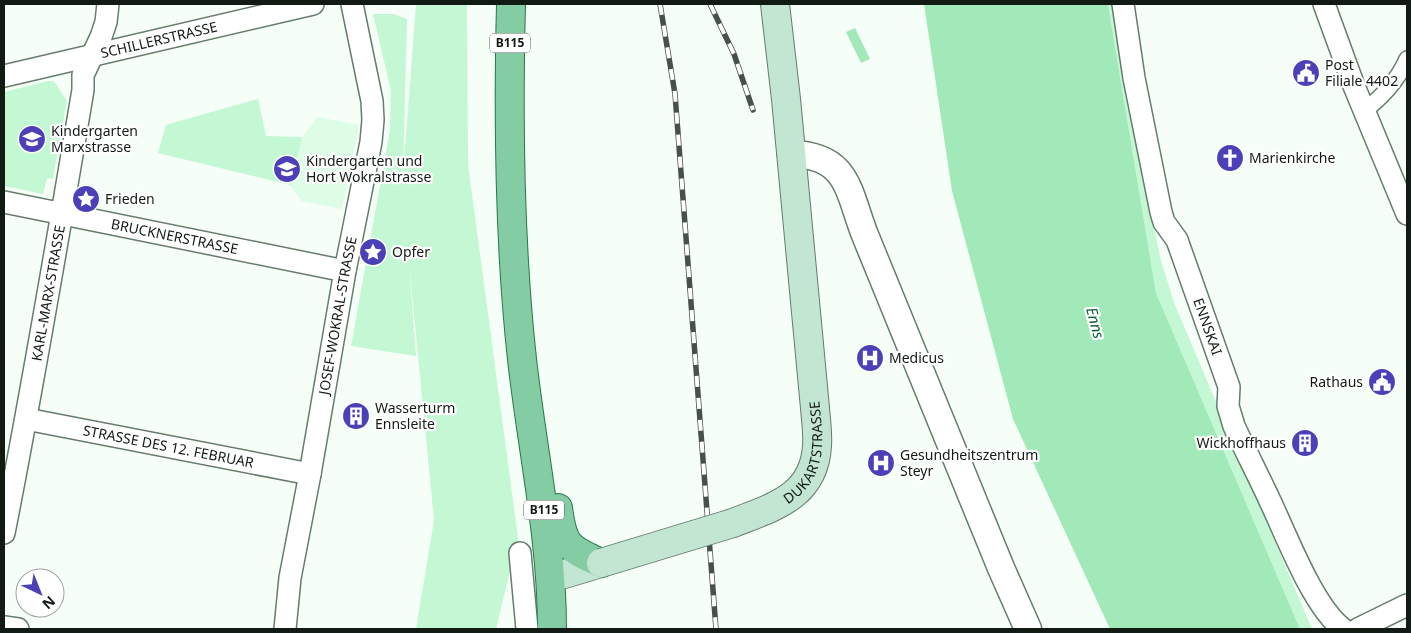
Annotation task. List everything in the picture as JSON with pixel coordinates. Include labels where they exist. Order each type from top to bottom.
[{"type":"main road","name":"B115","points":[[511,4],[508,82],[513,242],[522,362],[544,506],[551,578],[552,629]]},
{"type":"main road","name":"DUKARTSTRASSE","points":[[551,578],[733,523],[777,506],[802,488],[809,478],[816,458],[817,436],[775,4]]},
{"type":"main road","points":[[534,442],[552,468],[561,530],[566,540],[574,549],[601,563]]},
{"type":"street","name":"KARL-MARX-STRASSE","points":[[4,533],[63,213],[83,90],[82,76],[106,22],[108,4]]},
{"type":"street","name":"SCHILLERSTRASSE","points":[[4,76],[92,54],[314,4]]},
{"type":"street","name":"JOSEF-WOKRAL-STRASSE","points":[[285,629],[290,578],[310,474],[344,271],[371,142],[372,102],[352,4]]},
{"type":"street","name":"ENNSKAI","points":[[1123,4],[1134,78],[1160,212],[1164,222],[1177,240],[1229,387],[1228,406],[1234,426],[1303,572],[1322,605],[1343,629]]},
{"type":"street","points":[[1324,4],[1354,86],[1407,214]]},
{"type":"street","points":[[1364,111],[1386,90],[1406,62]]},
{"type":"street","points":[[791,154],[816,156],[829,162],[846,181],[857,215],[915,358],[1028,629]]},
{"type":"street","name":"BRUCKNERSTRASSE","points":[[4,202],[344,271]]},
{"type":"street","name":"STRASSE DES 12. FEBRUAR","points":[[26,418],[310,474]]},
{"type":"street","points":[[520,553],[526,629]]},
{"type":"street","points":[[1358,629],[1407,605]]},
{"type":"street","points":[[4,627],[18,629]]},
{"type":"shaded area","points":[[416,4],[467,4],[468,164],[518,538],[496,629],[416,629],[434,520],[409,263],[416,356],[351,346],[390,130],[391,91],[373,14],[394,14],[407,19],[403,175]]},
{"type":"shaded area","points":[[1108,4],[1118,4],[1153,222],[1161,261],[1175,305],[1312,629],[1300,629],[1156,293]]},
{"type":"shaded area","name":"Kindergarten Marxstrasse","points":[[54,81],[67,101],[53,179],[47,178],[43,194],[4,186],[4,92]]},
{"type":"shaded area","name":"Kindergarten und Hort Wokralstrasse","points":[[258,99],[266,137],[302,137],[318,117],[359,125],[342,209],[301,201],[290,185],[158,153],[166,125]]},
{"type":"shaded area","name":"Kindergarten und Hort Wokralstrasse","points":[[258,99],[266,136],[302,137],[291,185],[158,153],[166,125]]},
{"type":"water","name":"Enns","points":[[924,4],[1108,4],[1156,293],[1300,629],[1110,629],[1013,419],[952,191]]},
{"type":"water","points":[[855,28],[870,59],[861,63],[846,32]]},
{"type":"railway","points":[[660,4],[675,94],[716,629]]},
{"type":"railway","points":[[710,4],[734,54],[753,110]]},
{"type":"place","name":"Post Filiale 4402","points":[[1306,73]]},
{"type":"place","name":"Kindergarten Marxstrasse","points":[[32,139]]},
{"type":"place","name":"Marienkirche","points":[[1230,158]]},
{"type":"place","name":"Kindergarten und Hort Wokralstrasse","points":[[287,169]]},
{"type":"place","name":"Frieden","points":[[86,199]]},
{"type":"place","name":"Opfer","points":[[373,252]]},
{"type":"place","name":"Medicus","points":[[870,358]]},
{"type":"place","name":"Rathaus","points":[[1382,382]]},
{"type":"place","name":"Wasserturm Ennsleite","points":[[356,416]]},
{"type":"place","name":"Wickhoffhaus","points":[[1305,443]]},
{"type":"place","name":"Gesundheitszentrum Steyr","points":[[881,463]]}]
